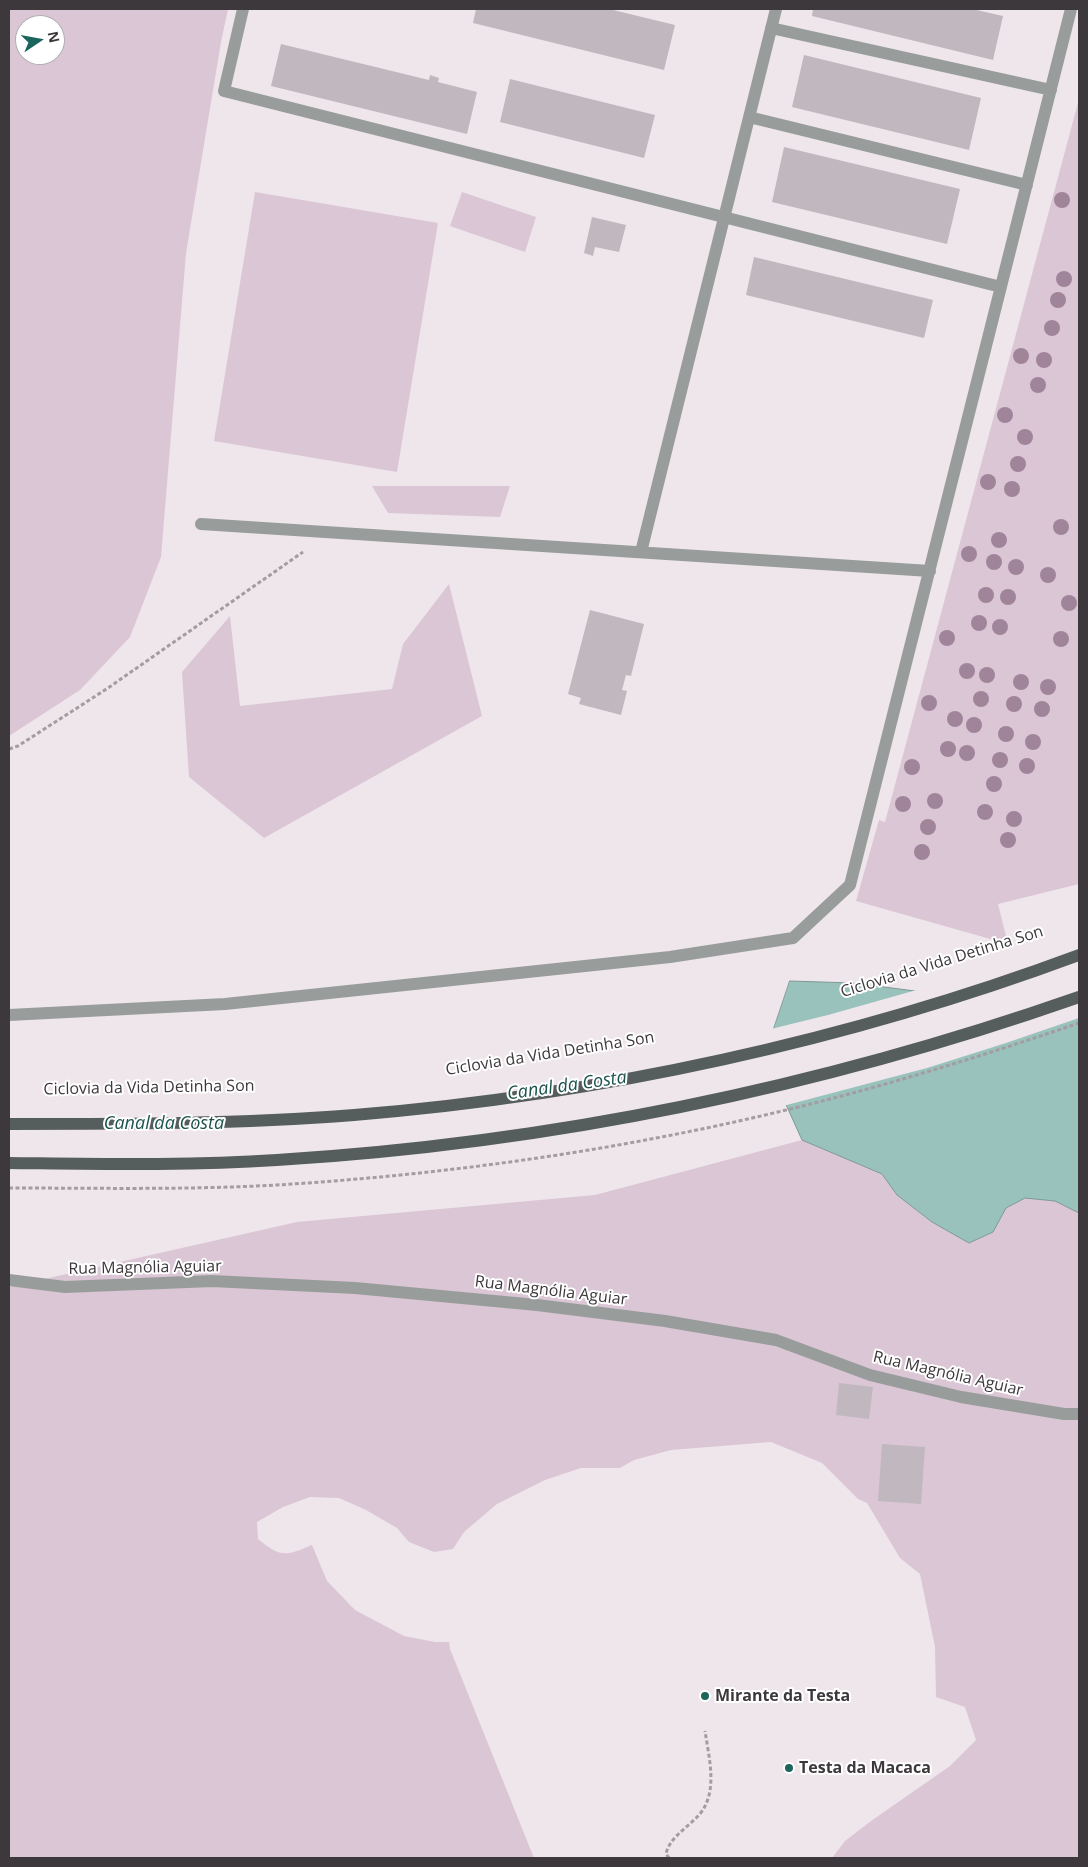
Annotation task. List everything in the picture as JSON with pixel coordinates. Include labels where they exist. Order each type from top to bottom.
[{"type":"main road","points":[[9,1124],[111,1125],[273,1120],[408,1110],[524,1095],[675,1069],[832,1032],[988,986],[1079,955]]},
{"type":"main road","points":[[9,1163],[129,1164],[275,1160],[439,1146],[566,1129],[682,1108],[842,1071],[974,1032],[1079,997]]},
{"type":"street","points":[[243,9],[224,91],[1001,288]]},
{"type":"street","points":[[641,552],[776,9]]},
{"type":"street","points":[[9,1015],[225,1004],[670,957],[792,938],[850,885],[1071,9]]},
{"type":"street","points":[[771,28],[1050,90]]},
{"type":"street","points":[[749,117],[1027,185]]},
{"type":"street","points":[[200,524],[930,571]]},
{"type":"street","name":"Rua Magnólia Aguiar","points":[[9,1280],[65,1287],[212,1282],[355,1288],[537,1305],[665,1321],[776,1340],[870,1374],[943,1392],[1015,1407],[1064,1414],[1079,1414]]},
{"type":"path","points":[[9,749],[18,746],[108,688],[331,533]]},
{"type":"path","points":[[669,1858],[666,1854],[668,1846],[699,1815],[708,1799],[711,1767],[705,1731]]},
{"type":"shaded area","points":[[9,9],[228,9],[186,253],[161,557],[130,637],[80,690],[9,736]]},
{"type":"shaded area","points":[[1079,99],[1079,884],[998,904],[1008,944],[856,901],[879,820],[885,822]]},
{"type":"shaded area","points":[[255,192],[438,223],[397,472],[214,441]]},
{"type":"shaded area","points":[[462,192],[536,217],[525,252],[450,226]]},
{"type":"shaded area","points":[[372,486],[510,486],[500,517],[388,513]]},
{"type":"shaded area","points":[[449,584],[482,716],[264,838],[189,777],[182,672],[230,616],[240,706],[392,689],[403,644]]},
{"type":"shaded area","points":[[790,981],[853,983],[985,1000],[1079,1017],[1079,1213],[1055,1201],[1025,1198],[1006,1208],[993,1232],[969,1243],[932,1222],[897,1195],[882,1174],[802,1140],[779,1089],[766,1052]]},
{"type":"shaded area","points":[[802,1140],[882,1174],[897,1195],[932,1222],[969,1243],[993,1232],[1006,1208],[1025,1198],[1055,1201],[1079,1213],[1079,1858],[832,1858],[845,1841],[950,1766],[976,1740],[965,1707],[936,1697],[935,1647],[920,1574],[900,1558],[867,1503],[858,1499],[822,1463],[771,1442],[671,1450],[634,1460],[620,1468],[581,1468],[545,1480],[497,1504],[464,1532],[453,1549],[434,1552],[409,1542],[397,1528],[366,1510],[339,1498],[310,1497],[283,1507],[257,1522],[258,1539],[272,1550],[290,1553],[312,1545],[327,1581],[355,1610],[404,1636],[435,1642],[449,1642],[450,1649],[534,1858],[9,1858],[9,1287],[297,1222],[595,1195]]},
{"type":"pier","points":[[920,989],[985,997],[1079,1015],[1079,1018],[927,1068],[783,1106],[764,1053],[771,1029]]},
{"type":"building","points":[[476,9],[609,9],[675,25],[664,70],[473,23]]},
{"type":"building","points":[[813,9],[972,9],[1003,16],[993,60],[812,16]]},
{"type":"building","points":[[281,44],[429,80],[430,75],[439,78],[438,82],[477,92],[467,134],[271,86]]},
{"type":"building","points":[[804,55],[981,98],[969,150],[792,107]]},
{"type":"building","points":[[510,79],[655,115],[644,158],[500,122]]},
{"type":"building","points":[[784,147],[960,189],[947,244],[772,202]]},
{"type":"building","points":[[592,217],[626,225],[619,252],[595,247],[593,256],[584,253]]},
{"type":"building","points":[[754,257],[933,300],[924,338],[746,295]]},
{"type":"building","points":[[590,610],[644,624],[631,676],[626,675],[622,690],[627,691],[621,715],[579,704],[581,698],[568,694]]},
{"type":"building","points":[[839,1383],[873,1387],[869,1419],[836,1415]]},
{"type":"building","points":[[882,1444],[925,1447],[921,1504],[878,1501]]},
{"type":"place","name":"Mirante da Testa","points":[[705,1696]]},
{"type":"place","name":"Testa da Macaca","points":[[789,1768]]},
{"type":"water label","name":"Canal da Costa","points":[[567,1086]]},
{"type":"water label","name":"Canal da Costa","points":[[164,1124]]}]
